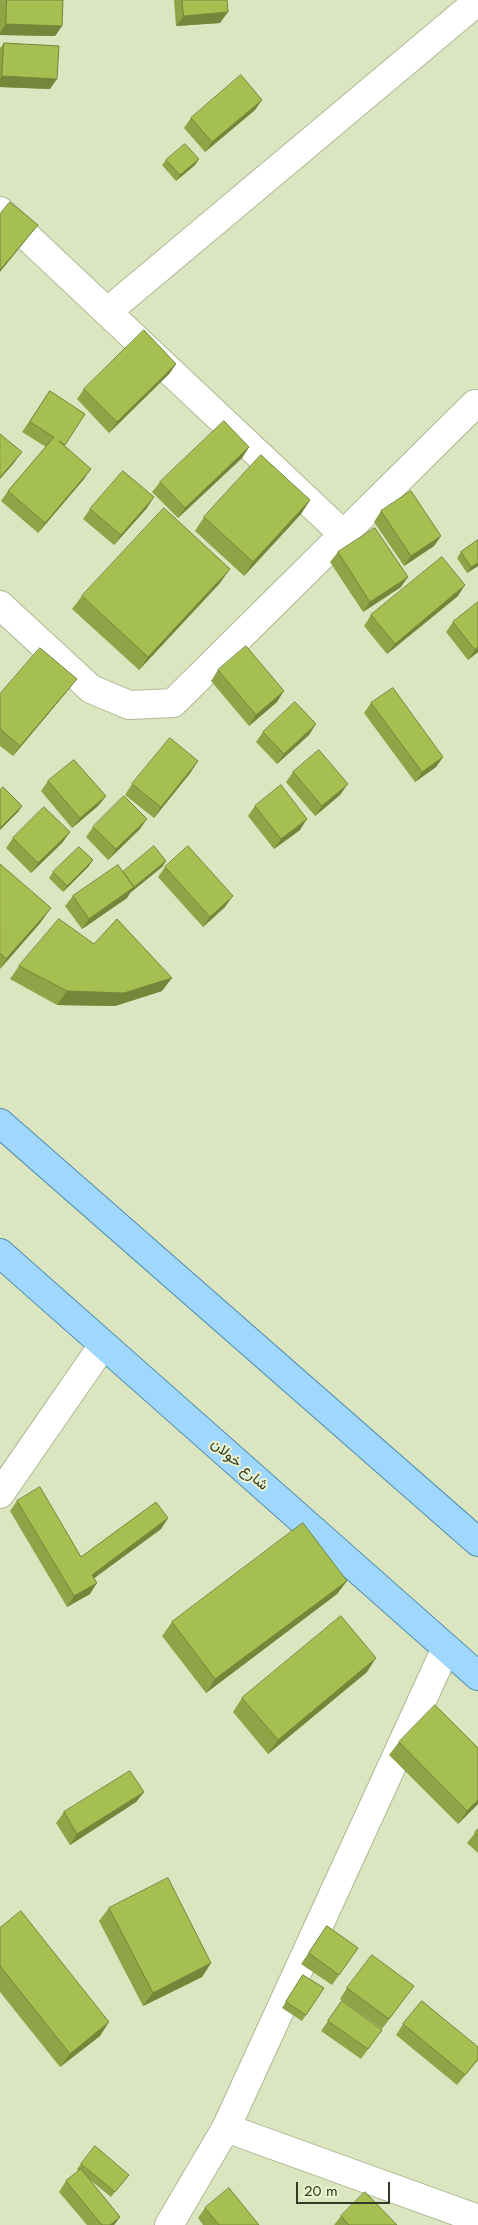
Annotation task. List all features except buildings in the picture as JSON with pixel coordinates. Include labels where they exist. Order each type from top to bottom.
[{"type":"main road","points":[[0,1122],[478,1542]]},
{"type":"main road","name":"شارع خولان","points":[[0,1253],[478,1676]]},
{"type":"street","points":[[107,312],[478,1]]},
{"type":"street","points":[[0,211],[343,534]]},
{"type":"street","points":[[0,605],[91,689],[129,705],[173,703],[474,404]]},
{"type":"street","points":[[0,1494],[103,1346]]},
{"type":"street","points":[[169,2225],[226,2128],[446,1648]]},
{"type":"street","points":[[226,2128],[478,2219]]}]
